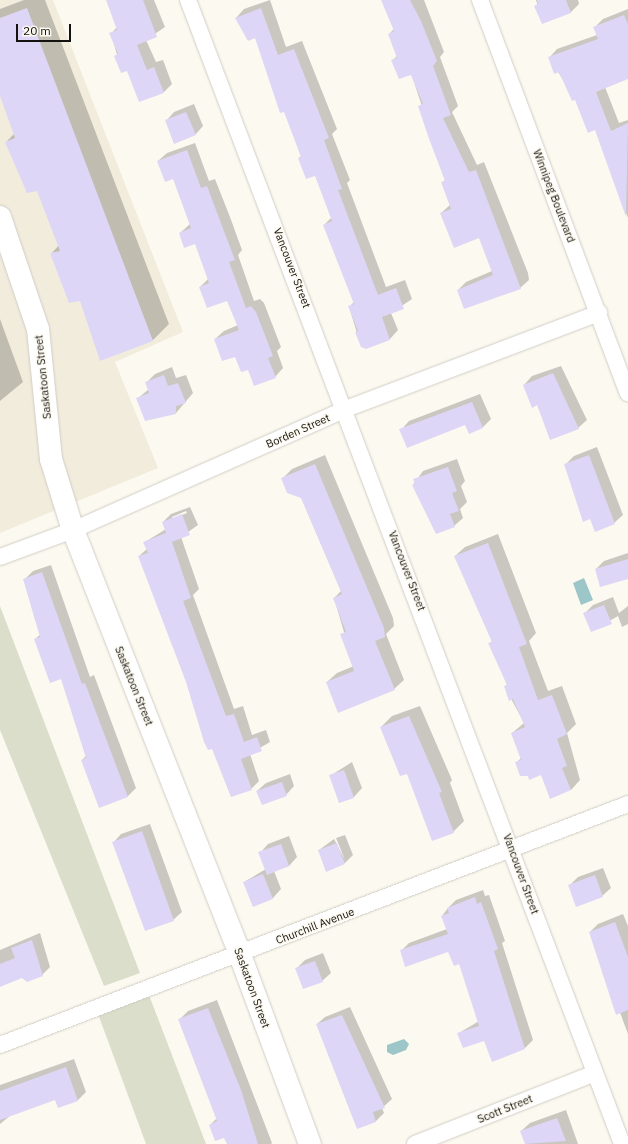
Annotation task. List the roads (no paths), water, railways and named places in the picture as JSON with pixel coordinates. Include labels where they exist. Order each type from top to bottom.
[{"type":"street","name":"Vancouver Street","points":[[188,0],[346,409],[622,1144]]},
{"type":"street","name":"Winnipeg Boulevard","points":[[480,0],[628,393]]},
{"type":"street","name":"Saskatoon Street","points":[[0,217],[38,329],[52,459],[73,530],[240,955],[310,1144]]},
{"type":"street","name":"Borden Street","points":[[0,556],[73,530],[346,409],[599,314]]},
{"type":"street","name":"Churchill Avenue","points":[[0,1044],[240,955],[628,804]]},
{"type":"street","name":"Scott Street","points":[[415,1144],[595,1073]]},
{"type":"water","points":[[584,578],[593,600],[581,605],[573,583]]},
{"type":"water","points":[[404,1039],[409,1044],[406,1050],[393,1055],[387,1052],[387,1045]]}]
